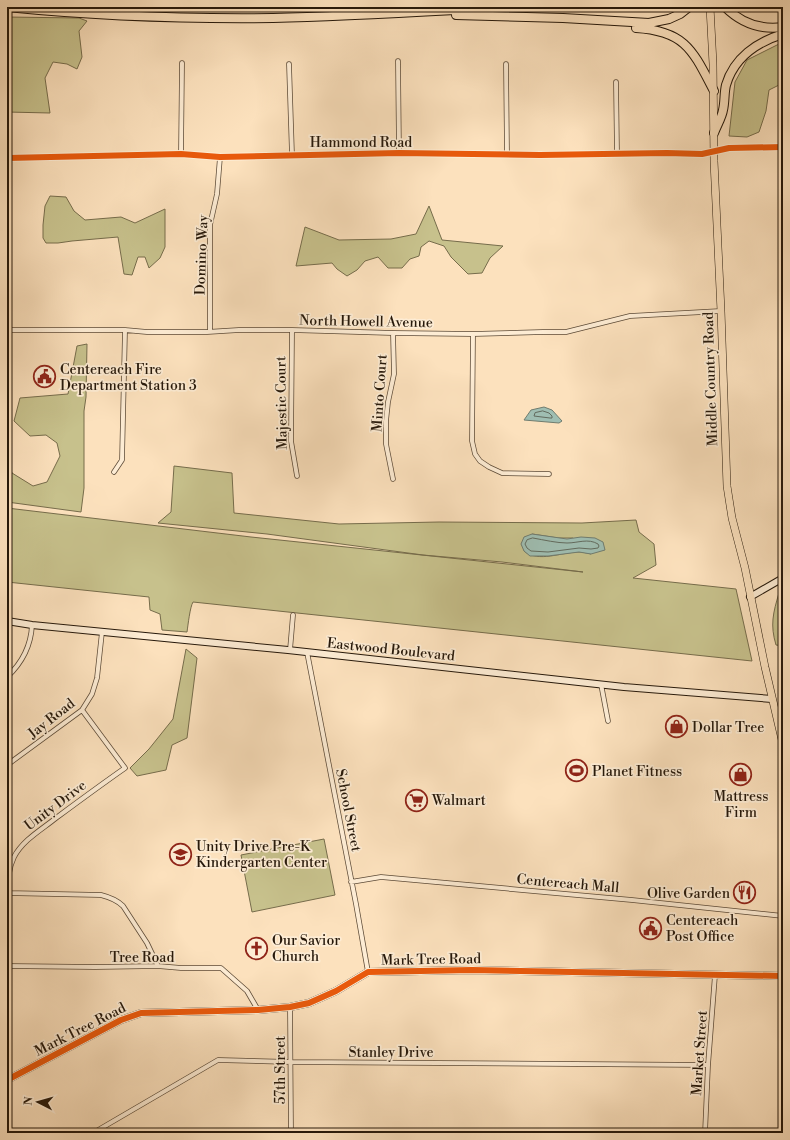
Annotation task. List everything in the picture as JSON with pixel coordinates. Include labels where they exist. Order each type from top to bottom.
[{"type":"highway","points":[[7,8],[87,14],[200,18],[275,18],[512,7]]},
{"type":"highway","points":[[419,12],[454,15],[563,18],[642,24],[655,23],[675,16],[689,7]]},
{"type":"highway","points":[[725,7],[735,16],[754,25],[766,28],[783,27]]},
{"type":"highway","points":[[606,21],[636,28],[661,31],[678,39],[693,53],[714,92]]},
{"type":"highway","points":[[714,133],[723,111],[726,87],[734,68],[744,55],[755,46],[783,34]]},
{"type":"main road","name":"Middle Country Road","points":[[710,7],[727,486],[732,518],[783,744]]},
{"type":"street","points":[[398,62],[399,153]]},
{"type":"street","points":[[181,154],[182,63]]},
{"type":"street","points":[[289,64],[292,155]]},
{"type":"street","points":[[506,64],[507,155]]},
{"type":"street","points":[[616,82],[617,154]]},
{"type":"street","name":"Hammond Road","points":[[7,158],[181,154],[220,157],[399,153],[507,155],[702,154],[729,148],[783,147]]},
{"type":"street","name":"Domino Way","points":[[210,332],[210,225],[217,194],[220,157]]},
{"type":"street","name":"North Howell Avenue","points":[[7,330],[210,332],[239,330],[292,330],[473,334],[566,332],[630,316],[721,311]]},
{"type":"street","points":[[114,472],[122,460],[125,330]]},
{"type":"street","name":"Majestic Court","points":[[292,330],[291,441],[297,476]]},
{"type":"street","name":"Minto Court","points":[[392,333],[394,374],[388,402],[386,444],[393,479]]},
{"type":"street","points":[[473,334],[472,441],[475,454],[480,461],[489,468],[502,473],[549,474]]},
{"type":"street","points":[[750,597],[783,578]]},
{"type":"street","points":[[290,650],[293,615]]},
{"type":"street","name":"Eastwood Boulevard","points":[[7,621],[32,625],[290,650],[624,687],[772,699]]},
{"type":"street","points":[[7,677],[12,672],[26,650],[31,636],[32,625]]},
{"type":"street","name":"Jay Road","points":[[7,765],[82,710],[92,694],[97,678],[102,632]]},
{"type":"street","name":"School Street","points":[[307,652],[368,972]]},
{"type":"street","points":[[601,684],[608,721]]},
{"type":"street","name":"Unity Drive","points":[[7,893],[10,868],[14,857],[25,842],[95,788],[126,768],[82,710]]},
{"type":"street","name":"Centereach Mall","points":[[352,882],[381,877],[632,900],[783,916]]},
{"type":"street","points":[[7,893],[108,896],[123,906],[147,943],[158,966]]},
{"type":"street","name":"Tree Road","points":[[7,966],[95,968],[158,966],[181,968],[221,968],[247,991],[258,1010]]},
{"type":"street","name":"Mark Tree Road","points":[[7,1080],[121,1020],[141,1013],[258,1010],[290,1007],[309,1003],[336,991],[368,972],[472,970],[783,976]]},
{"type":"street","name":"Market Street","points":[[705,1133],[708,1065],[715,975]]},
{"type":"street","name":"57th Street","points":[[290,1007],[291,1133]]},
{"type":"street","name":"Stanley Drive","points":[[93,1133],[218,1060],[291,1062],[708,1065]]},
{"type":"shaded area","points":[[7,17],[79,18],[87,21],[79,31],[82,57],[77,69],[67,64],[53,62],[45,78],[50,113],[7,112]]},
{"type":"shaded area","points":[[783,42],[783,83],[769,90],[766,111],[759,132],[747,137],[729,136],[735,82],[747,60]]},
{"type":"shaded area","points":[[50,196],[66,197],[74,211],[85,220],[121,217],[135,223],[165,209],[165,247],[160,258],[149,268],[145,257],[138,257],[132,275],[124,274],[118,237],[46,243],[43,238],[43,225],[45,206]]},
{"type":"shaded area","points":[[429,206],[442,240],[503,246],[490,258],[482,273],[468,274],[451,257],[444,246],[429,241],[421,247],[419,256],[410,259],[402,268],[388,268],[378,257],[365,261],[357,270],[347,276],[337,269],[332,263],[296,266],[305,227],[339,240],[391,239],[416,234]]},
{"type":"shaded area","points":[[87,344],[86,397],[84,411],[84,488],[81,512],[7,502],[7,460],[12,473],[33,486],[47,482],[60,456],[57,443],[46,435],[30,436],[14,421],[20,398],[68,394],[77,346]]},
{"type":"shaded area","points":[[174,466],[232,473],[234,513],[339,524],[439,522],[582,523],[636,520],[639,532],[654,544],[656,565],[633,578],[736,589],[752,661],[193,602],[187,632],[162,630],[160,614],[150,610],[149,597],[7,582],[7,508],[251,537],[583,572],[502,562],[423,555],[267,534],[158,523],[171,512]],"holes":[[[532,534],[558,538],[573,538],[591,554],[584,552],[572,552],[543,557],[524,551]]]},
{"type":"shaded area","points":[[779,593],[783,594],[783,646],[776,645],[773,631],[774,613]]},
{"type":"shaded area","points":[[186,649],[197,658],[187,738],[172,745],[166,770],[137,776],[130,768],[149,749],[173,719]]},
{"type":"shaded area","points":[[324,839],[335,895],[252,912],[241,855]]},
{"type":"water","points":[[544,407],[552,410],[562,421],[559,423],[524,420],[531,410]]},
{"type":"water","points":[[532,534],[567,539],[581,537],[595,538],[603,542],[605,550],[591,554],[579,552],[548,556],[530,556],[524,551],[521,544],[524,537]]},
{"type":"cycle path","points":[[7,158],[181,154],[220,157],[399,153],[540,155],[667,153],[702,154],[729,148],[783,147]]},
{"type":"cycle path","points":[[7,1080],[121,1020],[141,1013],[258,1010],[290,1007],[309,1003],[336,991],[368,972],[472,970],[783,976]]},
{"type":"place","name":"Centereach Fire Department Station 3","points":[[45,377]]},
{"type":"place","name":"Dollar Tree","points":[[676,727]]},
{"type":"place","name":"Planet Fitness","points":[[576,771]]},
{"type":"place","name":"Mattress Firm","points":[[741,774]]},
{"type":"place","name":"Walmart","points":[[417,800]]},
{"type":"place","name":"Unity Drive Pre-K Kindergarten Center","points":[[181,854]]},
{"type":"place","name":"Olive Garden","points":[[745,893]]},
{"type":"place","name":"Centereach Post Office","points":[[651,928]]},
{"type":"place","name":"Our Savior Church","points":[[257,948]]}]
